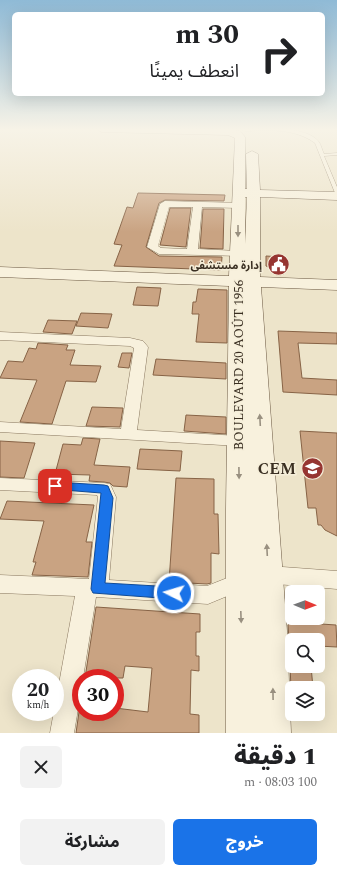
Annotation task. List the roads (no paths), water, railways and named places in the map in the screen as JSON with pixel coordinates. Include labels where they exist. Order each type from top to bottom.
[{"type":"street","name":"BOULEVARD 20 AOÛT 1956","points":[[242,163],[244,197],[238,254],[245,278],[268,574],[274,733]]},
{"type":"street","points":[[238,254],[159,251],[152,248],[164,205],[198,204],[244,197],[337,195]]},
{"type":"street","points":[[244,197],[245,278]]},
{"type":"street","points":[[192,252],[198,204]]},
{"type":"street","points":[[0,266],[245,278],[337,285]]},
{"type":"street","points":[[0,272],[337,279]]},
{"type":"street","name":"BOULEVARD 20 AOÛT 1956","points":[[244,733],[240,582],[239,441],[245,278]]},
{"type":"street","points":[[0,336],[130,342],[138,344],[141,347],[128,434]]},
{"type":"street","points":[[0,427],[239,441]]},
{"type":"street","points":[[0,484],[104,489],[107,498],[92,589],[62,733]]},
{"type":"street","points":[[0,584],[208,595],[225,590],[240,582],[268,574],[337,580]]},
{"type":"lane","points":[[325,163],[337,195]]},
{"type":"place","name":"إدارة مستشفى","points":[[278,265]]},
{"type":"place","name":"CEM","points":[[312,469]]}]
